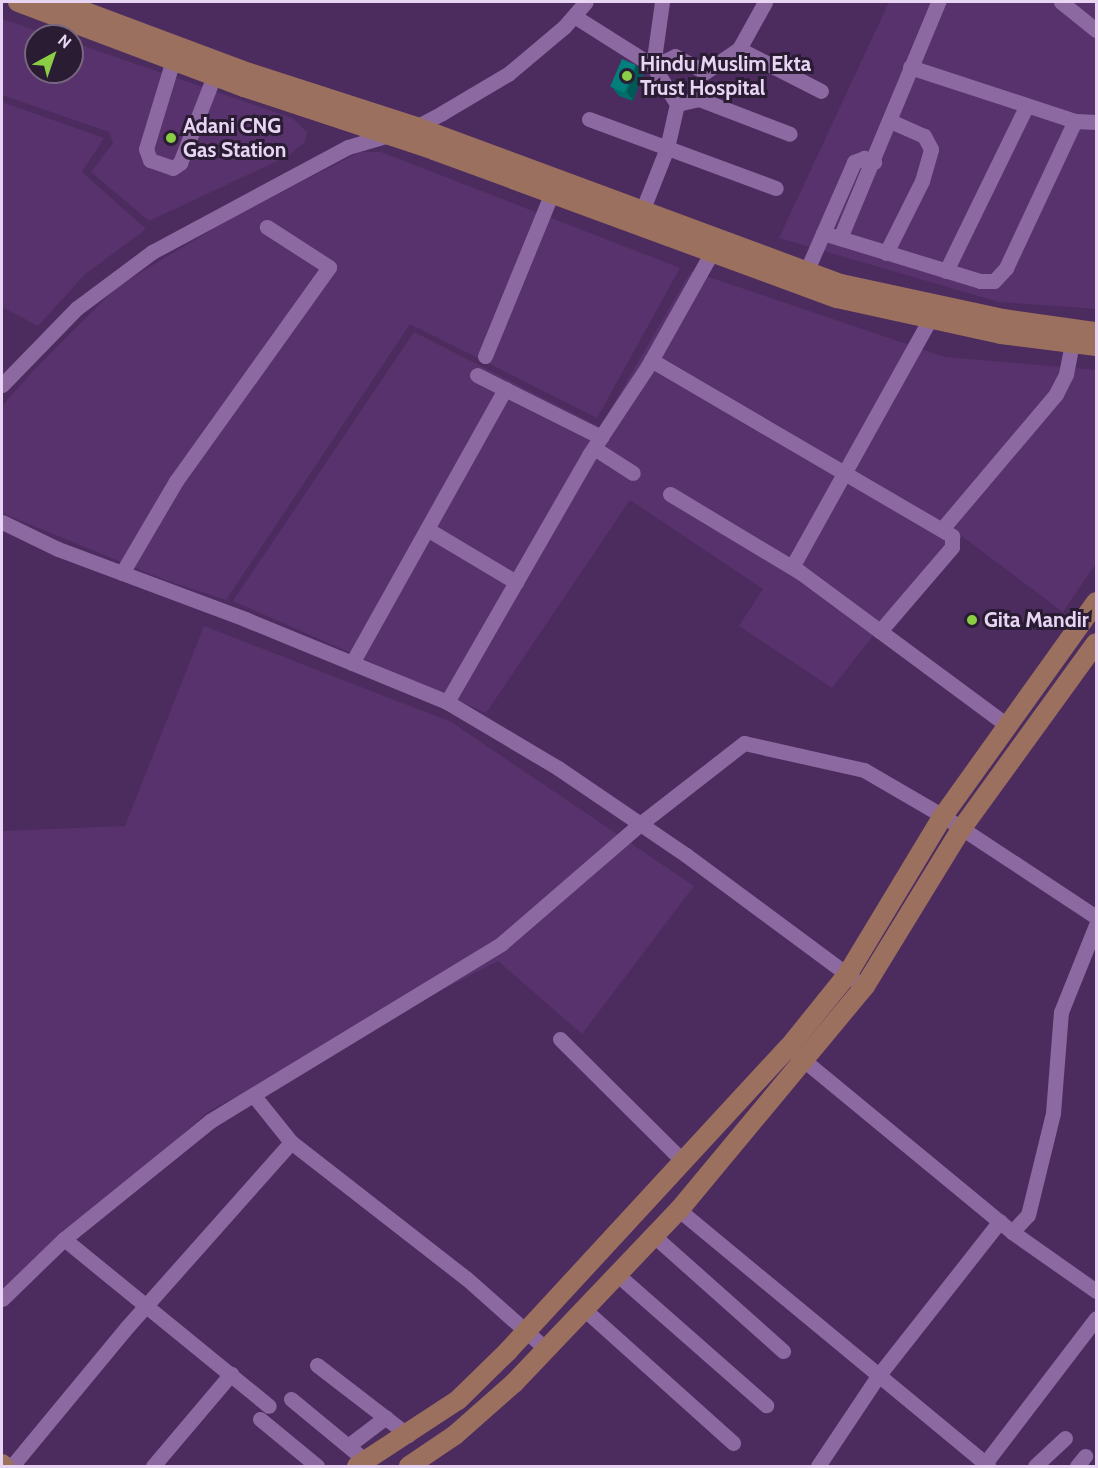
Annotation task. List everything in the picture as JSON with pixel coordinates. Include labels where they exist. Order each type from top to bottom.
[{"type":"main road","points":[[18,2],[214,76],[712,252],[803,278],[841,284],[1003,320],[1096,332]]},
{"type":"main road","points":[[59,2],[249,73],[416,128],[642,211],[803,278],[837,298],[1000,334],[1096,346]]},
{"type":"main road","points":[[409,1467],[455,1436],[547,1350],[679,1210],[796,1053],[847,975],[943,816],[1096,602]]},
{"type":"main road","points":[[361,1464],[458,1400],[684,1162],[865,986],[962,828],[1096,643]]},
{"type":"street","points":[[2,384],[77,308],[152,252],[348,147],[416,128],[508,74],[574,16],[586,2]]},
{"type":"street","points":[[653,66],[662,2]]},
{"type":"street","points":[[699,99],[705,72],[739,49],[765,2]]},
{"type":"street","points":[[840,238],[874,162],[910,67],[938,2]]},
{"type":"street","points":[[1061,2],[1096,30]]},
{"type":"street","points":[[574,16],[653,66],[676,104],[666,148],[642,211]]},
{"type":"street","points":[[739,49],[821,91]]},
{"type":"street","points":[[653,66],[675,56],[705,72]]},
{"type":"street","points":[[173,60],[146,150],[150,160],[173,168],[180,163],[214,76]]},
{"type":"street","points":[[910,67],[1075,122],[1096,122]]},
{"type":"street","points":[[676,104],[699,99],[790,134]]},
{"type":"street","points":[[946,271],[1026,107]]},
{"type":"street","points":[[589,119],[776,188]]},
{"type":"street","points":[[886,252],[922,181],[931,149],[924,136],[891,121]]},
{"type":"street","points":[[824,233],[980,281],[1000,277],[1075,122]]},
{"type":"street","points":[[803,278],[854,162],[864,158],[874,162]]},
{"type":"street","points":[[485,356],[552,194]]},
{"type":"street","points":[[122,573],[176,481],[329,267],[267,227]]},
{"type":"street","points":[[447,702],[597,442],[651,360],[712,252]]},
{"type":"street","points":[[792,567],[930,319]]},
{"type":"street","points":[[942,529],[1056,394],[1066,374],[1072,343]]},
{"type":"street","points":[[651,360],[846,471],[952,536],[954,544],[880,631]]},
{"type":"street","points":[[477,375],[505,388],[597,442],[633,473]]},
{"type":"street","points":[[352,663],[505,388]]},
{"type":"street","points":[[670,494],[792,567],[1007,725]]},
{"type":"street","points":[[2,522],[122,573],[447,702],[558,768],[640,824],[865,986]]},
{"type":"street","points":[[427,529],[516,582]]},
{"type":"street","points":[[2,1299],[64,1239],[210,1121],[501,944],[640,824],[744,743],[864,770],[962,828],[1096,917]]},
{"type":"street","points":[[1012,1232],[1028,1215],[1053,1113],[1061,1012],[1096,925]]},
{"type":"street","points":[[560,1039],[684,1162]]},
{"type":"street","points":[[796,1053],[1012,1232],[1096,1291]]},
{"type":"street","points":[[254,1096],[291,1142],[466,1278],[547,1350]]},
{"type":"street","points":[[12,1467],[147,1304],[291,1142]]},
{"type":"street","points":[[679,1210],[985,1466],[1096,1318]]},
{"type":"street","points":[[818,1467],[878,1376],[1000,1221]]},
{"type":"street","points":[[654,1236],[783,1352]]},
{"type":"street","points":[[64,1239],[231,1374],[317,1467]]},
{"type":"street","points":[[619,1276],[766,1405]]},
{"type":"street","points":[[585,1310],[733,1443]]},
{"type":"street","points":[[317,1365],[408,1434]]},
{"type":"street","points":[[153,1467],[231,1374]]},
{"type":"street","points":[[291,1398],[349,1445],[361,1464]]},
{"type":"street","points":[[349,1445],[386,1417]]},
{"type":"street","points":[[1035,1467],[1065,1438]]},
{"type":"shaded area","points":[[889,2],[1096,2],[1096,309],[999,302],[779,238]]},
{"type":"shaded area","points":[[2,19],[24,26],[24,84],[84,84],[84,46],[292,118],[307,132],[305,142],[288,156],[149,221],[91,172],[113,143],[109,132],[2,95]]},
{"type":"shaded area","points":[[2,102],[104,138],[82,172],[146,229],[84,275],[38,326],[2,307]]},
{"type":"shaded area","points":[[360,152],[381,152],[680,268],[597,418],[410,324],[226,600],[165,580],[2,513],[2,406],[34,370],[118,286],[233,217]]},
{"type":"shaded area","points":[[691,271],[945,357],[1096,370],[1096,563],[1063,612],[955,531],[832,688],[739,626],[763,589],[630,500],[486,713],[233,601],[414,332],[600,427]]},
{"type":"shaded area","points":[[204,626],[451,722],[694,886],[582,1034],[498,961],[209,1111],[2,1291],[2,831],[125,826]]},
{"type":"building","points":[[622,59],[636,65],[624,92],[610,87]]},
{"type":"place","name":"Hindu Muslim Ekta Trust Hospital","points":[[627,76]]},
{"type":"place","name":"Adani CNG Gas Station","points":[[171,138]]},
{"type":"place","name":"Gita Mandir","points":[[972,620]]}]
